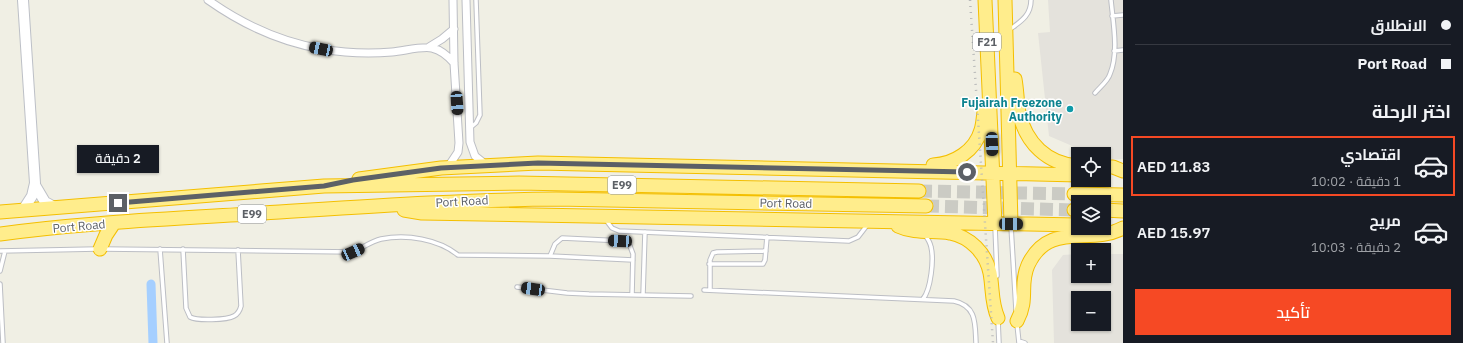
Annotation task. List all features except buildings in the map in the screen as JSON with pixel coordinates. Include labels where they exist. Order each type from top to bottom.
[{"type":"highway","name":"F21","points":[[985,0],[995,224]]},
{"type":"highway","name":"F21","points":[[1005,0],[1011,224]]},
{"type":"highway","points":[[1007,61],[1012,69],[1020,114],[1025,131],[1032,143],[1042,154],[1054,161],[1071,165]]},
{"type":"highway","points":[[888,170],[899,166],[946,164],[965,154],[974,144],[981,131],[989,84]]},
{"type":"highway","points":[[324,186],[353,180],[448,167],[538,163],[1071,174]]},
{"type":"highway","points":[[1111,167],[1123,171]]},
{"type":"highway","points":[[1111,175],[1123,176]]},
{"type":"highway","name":"Port Road","points":[[0,211],[56,208],[324,186],[519,184],[919,191]]},
{"type":"highway","points":[[1074,194],[1123,196]]},
{"type":"highway","name":"Port Road","points":[[3,235],[114,223],[480,200],[556,199],[926,206]]},
{"type":"highway","points":[[391,206],[415,212],[1071,225]]},
{"type":"highway","points":[[1111,210],[1123,211]]},
{"type":"highway","points":[[890,222],[902,228],[922,232],[951,233],[965,238],[976,247],[988,266],[994,305],[998,318]]},
{"type":"highway","points":[[100,249],[106,235],[114,223]]},
{"type":"highway","points":[[1111,226],[1123,227]]},
{"type":"highway","points":[[1017,321],[1022,313],[1024,303],[1023,286],[1026,270],[1033,256],[1038,250],[1051,241],[1066,236],[1107,234],[1123,227]]},
{"type":"street","points":[[23,210],[30,201],[35,185],[24,0]]},
{"type":"street","points":[[208,0],[236,19],[252,27],[286,40],[321,49],[357,53],[393,52],[430,47],[454,29]]},
{"type":"street","points":[[448,167],[456,157],[459,148],[454,63],[453,0]]},
{"type":"street","points":[[466,0],[470,142],[472,152],[478,160],[486,165]]},
{"type":"street","points":[[430,47],[444,53],[454,63]]},
{"type":"street","points":[[35,185],[45,202],[56,208]]},
{"type":"lane","points":[[470,129],[476,123],[480,114],[476,0]]},
{"type":"lane","points":[[1006,32],[1026,16],[1030,8],[1031,0]]},
{"type":"lane","points":[[1095,93],[1110,75],[1113,64],[1114,51],[1111,0]]},
{"type":"lane","points":[[1112,16],[1123,15]]},
{"type":"lane","points":[[1114,51],[1123,50]]},
{"type":"lane","points":[[605,216],[609,225],[616,230],[849,241],[858,237],[870,221]]},
{"type":"lane","points":[[995,224],[997,278]]},
{"type":"lane","points":[[1011,224],[1019,342],[1025,343]]},
{"type":"lane","points":[[643,295],[645,232]]},
{"type":"lane","points":[[922,232],[930,242],[932,251],[929,287],[923,299]]},
{"type":"lane","points":[[709,264],[762,265],[765,262],[767,237]]},
{"type":"lane","points":[[0,271],[2,251],[183,249],[353,252],[381,240],[404,238],[437,243],[450,248],[458,255],[550,256],[633,260]]},
{"type":"lane","points":[[550,256],[557,241],[565,238],[624,241],[632,250],[632,295]]},
{"type":"lane","points":[[160,249],[168,343]]},
{"type":"lane","points":[[183,249],[186,308],[190,316],[199,320],[230,318],[238,312],[241,306],[238,250]]},
{"type":"lane","points":[[710,290],[709,264],[711,255],[715,252],[766,252]]},
{"type":"lane","points":[[0,284],[2,343]]},
{"type":"lane","points":[[517,287],[567,293],[691,296]]},
{"type":"lane","points":[[704,290],[954,301],[959,302],[971,312],[975,322],[976,343]]},
{"type":"lane","points":[[997,294],[999,343]]},
{"type":"shaded area","points":[[1048,0],[1123,0],[1123,159],[1111,160],[1111,147],[1075,147],[1049,136],[1038,33],[1050,32]]},
{"type":"shaded area","points":[[1071,254],[1071,283],[1111,283],[1111,254],[1123,254],[1123,343],[1054,343],[1052,270],[1063,255]]},
{"type":"waterway","points":[[151,284],[153,343]]},
{"type":"tunnel","points":[[919,191],[1074,194]]},
{"type":"tunnel","points":[[926,206],[1071,210]]},
{"type":"railway","points":[[970,0],[993,343]]},
{"type":"place","name":"Fujairah Freezone Authority","points":[[1070,109]]},
{"type":"route","points":[[118,203],[324,186],[338,182],[441,168],[538,163],[967,172]]}]
